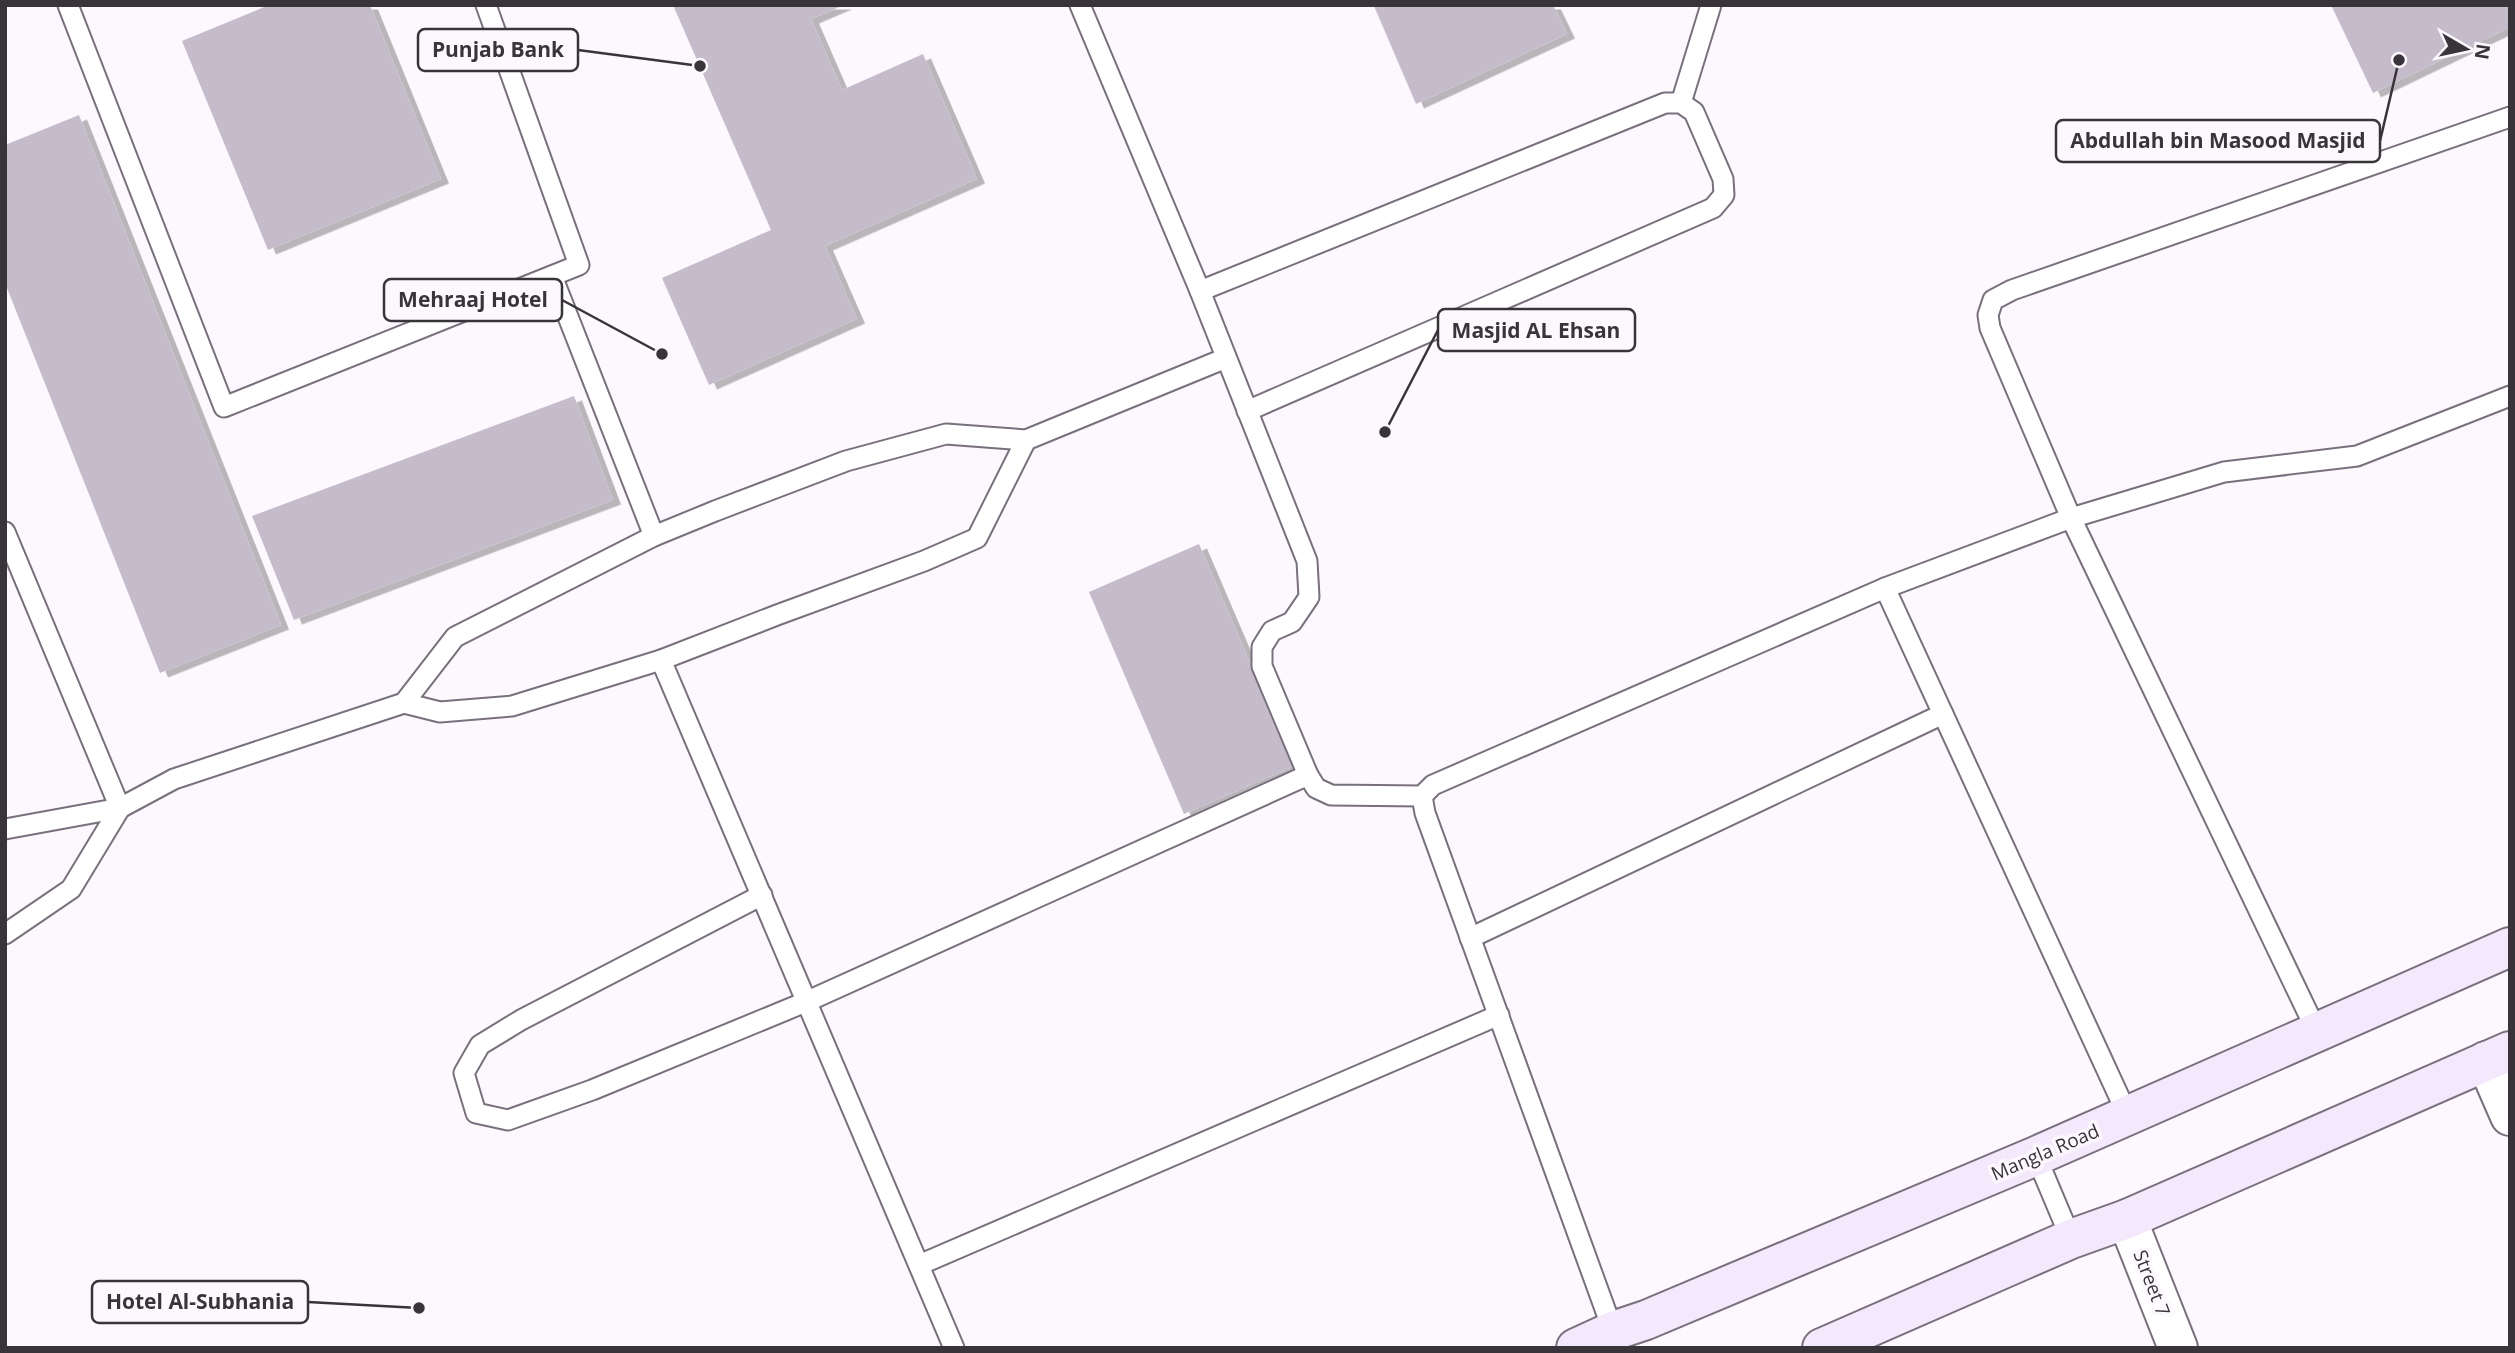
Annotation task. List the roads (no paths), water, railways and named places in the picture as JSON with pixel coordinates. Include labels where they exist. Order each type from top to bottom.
[{"type":"main road","name":"Mangla Road","points":[[1576,1348],[2036,1156],[2510,947]]},
{"type":"main road","points":[[1822,1348],[2071,1239],[2127,1219],[2498,1056]]},
{"type":"street","points":[[2498,1056],[2510,1116]]},
{"type":"street","name":"Street 7","points":[[2127,1219],[2178,1348]]},
{"type":"lane","points":[[68,5],[224,407],[579,265],[486,5]]},
{"type":"lane","points":[[1080,5],[1200,291],[1307,561],[1309,597],[1292,622],[1272,631],[1262,647],[1262,666],[1308,775],[1316,788],[1331,795],[1422,796],[1433,785],[1885,589],[2071,518],[2224,472],[2357,456],[2510,396]]},
{"type":"lane","points":[[1681,103],[1711,5]]},
{"type":"lane","points":[[1200,291],[1665,103],[1681,103],[1694,112],[1723,179],[1724,195],[1713,208],[1247,411]]},
{"type":"lane","points":[[2317,1032],[2071,518],[1990,328],[1988,315],[1993,300],[2012,290],[2510,117]]},
{"type":"lane","points":[[552,276],[654,536]]},
{"type":"lane","points":[[404,703],[455,637],[654,536],[846,461],[946,434],[1026,440],[1226,358]]},
{"type":"lane","points":[[5,829],[120,808],[174,779],[404,703],[440,712],[512,706],[661,660],[924,561],[977,538],[1026,440]]},
{"type":"lane","points":[[5,532],[120,808]]},
{"type":"lane","points":[[1885,589],[2128,1116]]},
{"type":"lane","points":[[661,660],[954,1348]]},
{"type":"lane","points":[[1470,938],[1942,713]]},
{"type":"lane","points":[[762,895],[521,1020],[480,1045],[464,1073],[476,1113],[508,1120],[592,1090],[808,1001],[1308,775]]},
{"type":"lane","points":[[1422,796],[1425,813],[1613,1331]]},
{"type":"lane","points":[[5,934],[71,889],[120,808]]},
{"type":"lane","points":[[919,1265],[1499,1015]]},
{"type":"lane","points":[[2036,1156],[2071,1239]]},
{"type":"place","name":"Abdullah bin Masood Masjid","points":[[2399,60]]},
{"type":"place","name":"Punjab Bank","points":[[700,66]]},
{"type":"place","name":"Mehraaj Hotel","points":[[662,354]]},
{"type":"place","name":"Masjid AL Ehsan","points":[[1385,432]]},
{"type":"place","name":"Hotel Al-Subhania","points":[[419,1308]]}]
